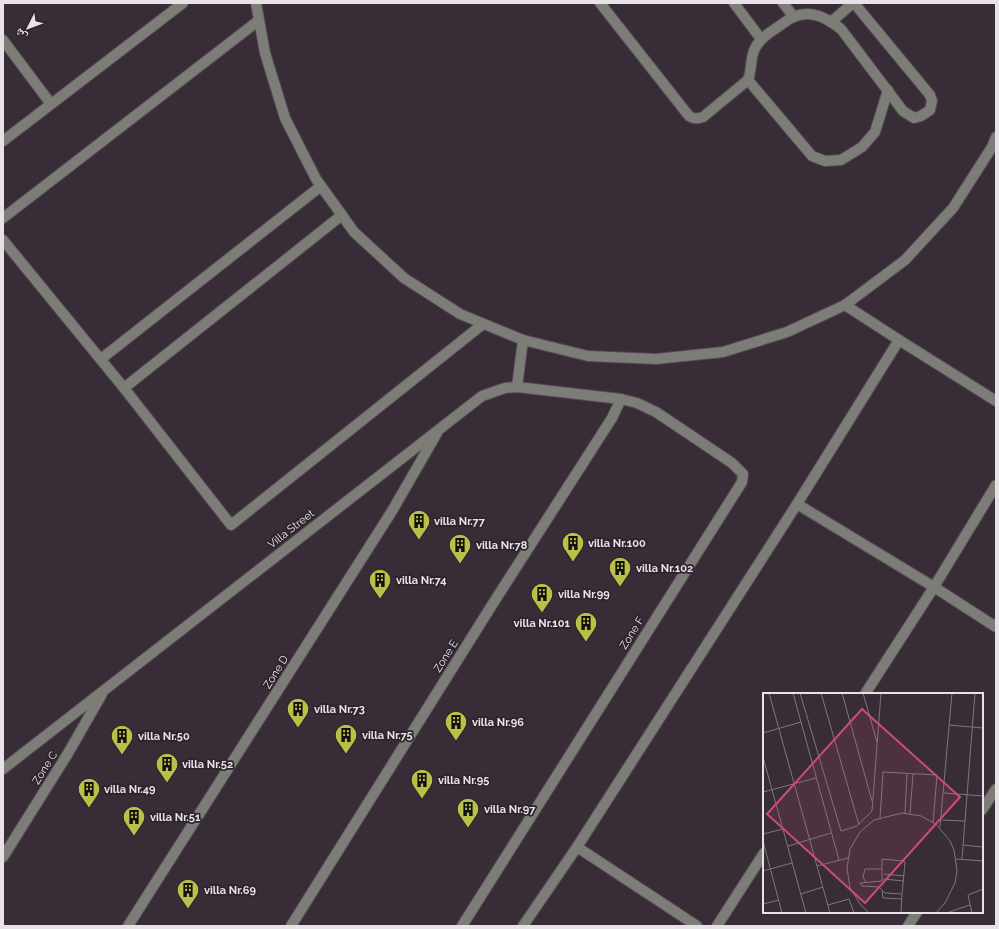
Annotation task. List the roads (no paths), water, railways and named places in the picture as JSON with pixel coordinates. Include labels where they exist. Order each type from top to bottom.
[{"type":"street","points":[[3,141],[183,3]]},
{"type":"street","points":[[256,3],[258,21],[265,53],[285,118],[316,179],[354,232],[404,278],[460,314],[523,340],[588,356],[656,360],[723,352],[787,332],[845,305],[905,260],[954,208],[992,147],[996,137]]},
{"type":"street","points":[[600,3],[689,116],[693,118],[703,116],[748,80],[750,76],[751,58],[761,39],[794,17],[809,13],[821,16],[841,29],[903,111],[914,118],[921,116],[930,110],[932,101],[930,96],[853,3],[831,22]]},
{"type":"street","points":[[734,3],[761,39]]},
{"type":"street","points":[[784,3],[794,17]]},
{"type":"street","points":[[3,218],[258,21]]},
{"type":"street","points":[[3,40],[52,104]]},
{"type":"street","points":[[748,80],[812,156],[825,161],[841,160],[862,147],[875,132],[888,90]]},
{"type":"street","points":[[100,359],[321,186]]},
{"type":"street","points":[[124,388],[342,216]]},
{"type":"street","points":[[3,240],[124,388],[231,524],[483,324]]},
{"type":"street","points":[[845,305],[996,401]]},
{"type":"street","points":[[517,387],[523,340]]},
{"type":"street","points":[[523,926],[577,847],[797,504],[899,340]]},
{"type":"street","name":"Villa Street","points":[[3,769],[482,396],[505,388],[517,387],[621,399]]},
{"type":"street","name":"Zone E","points":[[292,926],[492,605],[608,424],[621,399]]},
{"type":"street","name":"Zone F","points":[[462,926],[742,482],[743,474],[732,463],[656,412],[637,403],[621,399]]},
{"type":"street","name":"Zone D","points":[[128,926],[392,511],[440,428]]},
{"type":"street","points":[[866,693],[934,587],[996,485]]},
{"type":"street","points":[[797,504],[934,587],[996,627]]},
{"type":"street","name":"Zone C","points":[[3,857],[67,755],[104,691]]},
{"type":"street","points":[[983,808],[996,789]]},
{"type":"street","points":[[577,847],[697,926]]},
{"type":"street","points":[[717,926],[763,855]]},
{"type":"street","points":[[908,926],[916,913]]},
{"type":"place","name":"villa Nr.77","points":[[419,540]]},
{"type":"place","name":"villa Nr.100","points":[[573,562]]},
{"type":"place","name":"villa Nr.78","points":[[460,564]]},
{"type":"place","name":"villa Nr.102","points":[[620,588]]},
{"type":"place","name":"villa Nr.74","points":[[380,600]]},
{"type":"place","name":"villa Nr.99","points":[[542,614]]},
{"type":"place","name":"villa Nr.101","points":[[586,642]]},
{"type":"place","name":"villa Nr.73","points":[[298,728]]},
{"type":"place","name":"villa Nr.96","points":[[456,742]]},
{"type":"place","name":"villa Nr.75","points":[[346,754]]},
{"type":"place","name":"villa Nr.50","points":[[122,756]]},
{"type":"place","name":"villa Nr.52","points":[[167,784]]},
{"type":"place","name":"villa Nr.95","points":[[422,800]]},
{"type":"place","name":"villa Nr.49","points":[[89,808]]},
{"type":"place","name":"villa Nr.97","points":[[468,828]]},
{"type":"place","name":"villa Nr.51","points":[[134,836]]},
{"type":"place","name":"villa Nr.69","points":[[188,910]]}]
